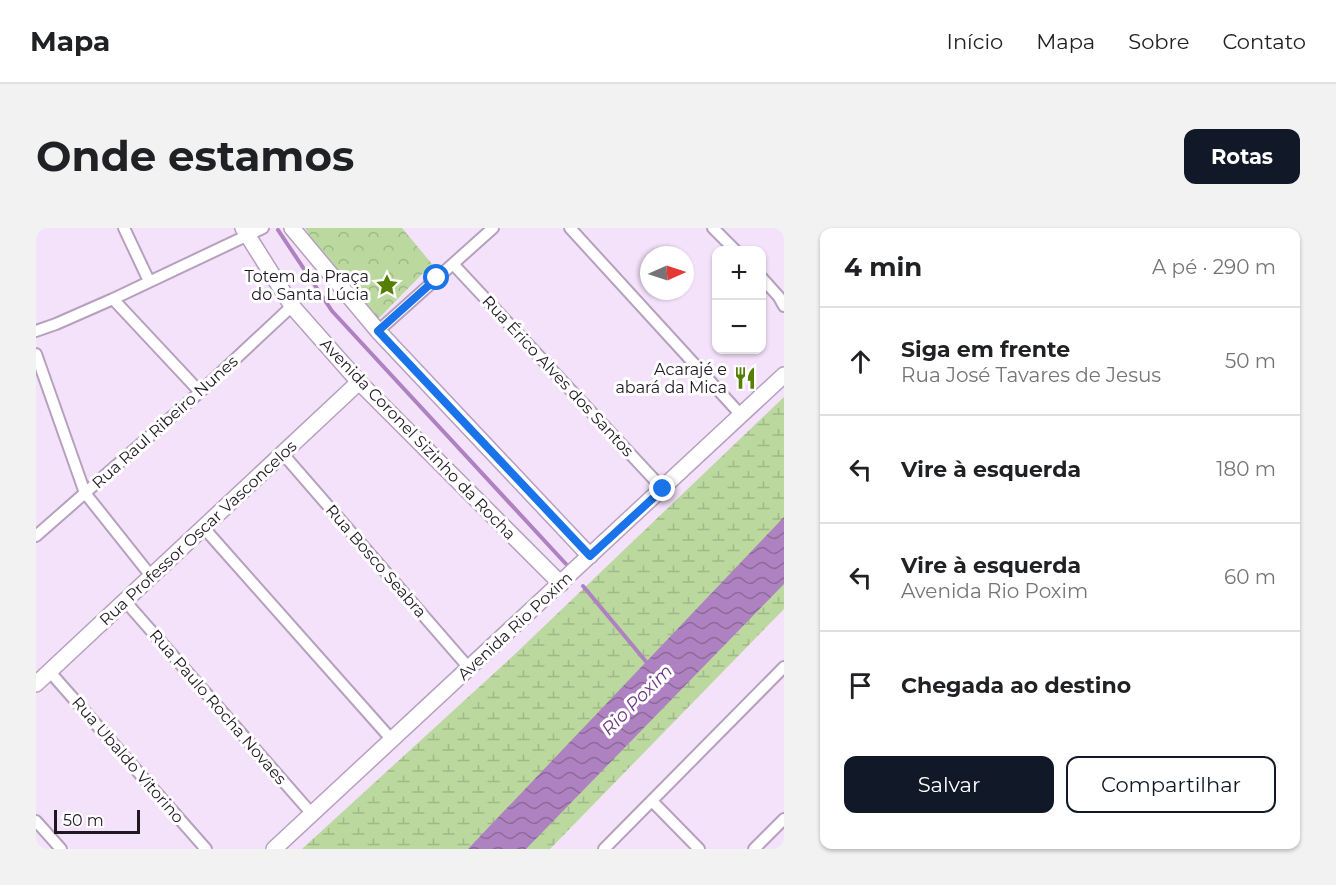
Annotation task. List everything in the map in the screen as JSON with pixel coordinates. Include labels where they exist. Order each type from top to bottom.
[{"type":"street","points":[[124,228],[149,281]]},
{"type":"street","points":[[36,330],[56,324],[113,299],[245,232],[264,228]]},
{"type":"street","points":[[292,228],[378,331],[590,556]]},
{"type":"street","points":[[378,331],[493,228]]},
{"type":"street","points":[[570,228],[741,415]]},
{"type":"street","points":[[713,228],[731,246]]},
{"type":"street","name":"Avenida Coronel Sizinho da Rocha","points":[[245,232],[292,306],[358,382],[561,584]]},
{"type":"street","name":"Rua Érico Alves dos Santos","points":[[453,264],[663,489]]},
{"type":"street","points":[[766,283],[782,301]]},
{"type":"street","points":[[113,299],[200,392]]},
{"type":"street","name":"Rua Raul Ribeiro Nunes","points":[[36,536],[200,392],[292,306]]},
{"type":"street","points":[[36,354],[85,493],[151,576]]},
{"type":"street","name":"Avenida Rio Poxim","points":[[274,849],[784,376]]},
{"type":"street","name":"Rua Professor Oscar Vasconcelos","points":[[36,684],[358,382]]},
{"type":"street","name":"Rua Bosco Seabra","points":[[283,454],[470,668]]},
{"type":"street","points":[[203,527],[392,740]]},
{"type":"street","name":"Rua Paulo Rocha Novaes","points":[[125,601],[312,814]]},
{"type":"street","points":[[604,849],[784,667]]},
{"type":"street","name":"Rua Ubaldo Vitorino","points":[[50,672],[206,849]]},
{"type":"street","points":[[652,801],[699,849]]},
{"type":"street","points":[[754,849],[784,819]]},
{"type":"street","points":[[36,821],[61,849]]},
{"type":"green space","points":[[305,228],[402,228],[432,264],[378,319],[321,253]]},
{"type":"green space","points":[[784,397],[784,609],[550,849],[302,849],[514,655]]},
{"type":"water","name":"Rio Poxim","points":[[784,517],[784,584],[526,849],[468,849]]},
{"type":"waterway","points":[[278,230],[332,311],[566,564]]},
{"type":"waterway","points":[[583,586],[648,664]]},
{"type":"place","name":"Totem da Praça do Santa Lúcia","points":[[387,285]]},
{"type":"place","name":"Acarajé e abará da Mica","points":[[745,378]]},
{"type":"route","points":[[437,278],[378,331],[590,556],[663,489]]}]
